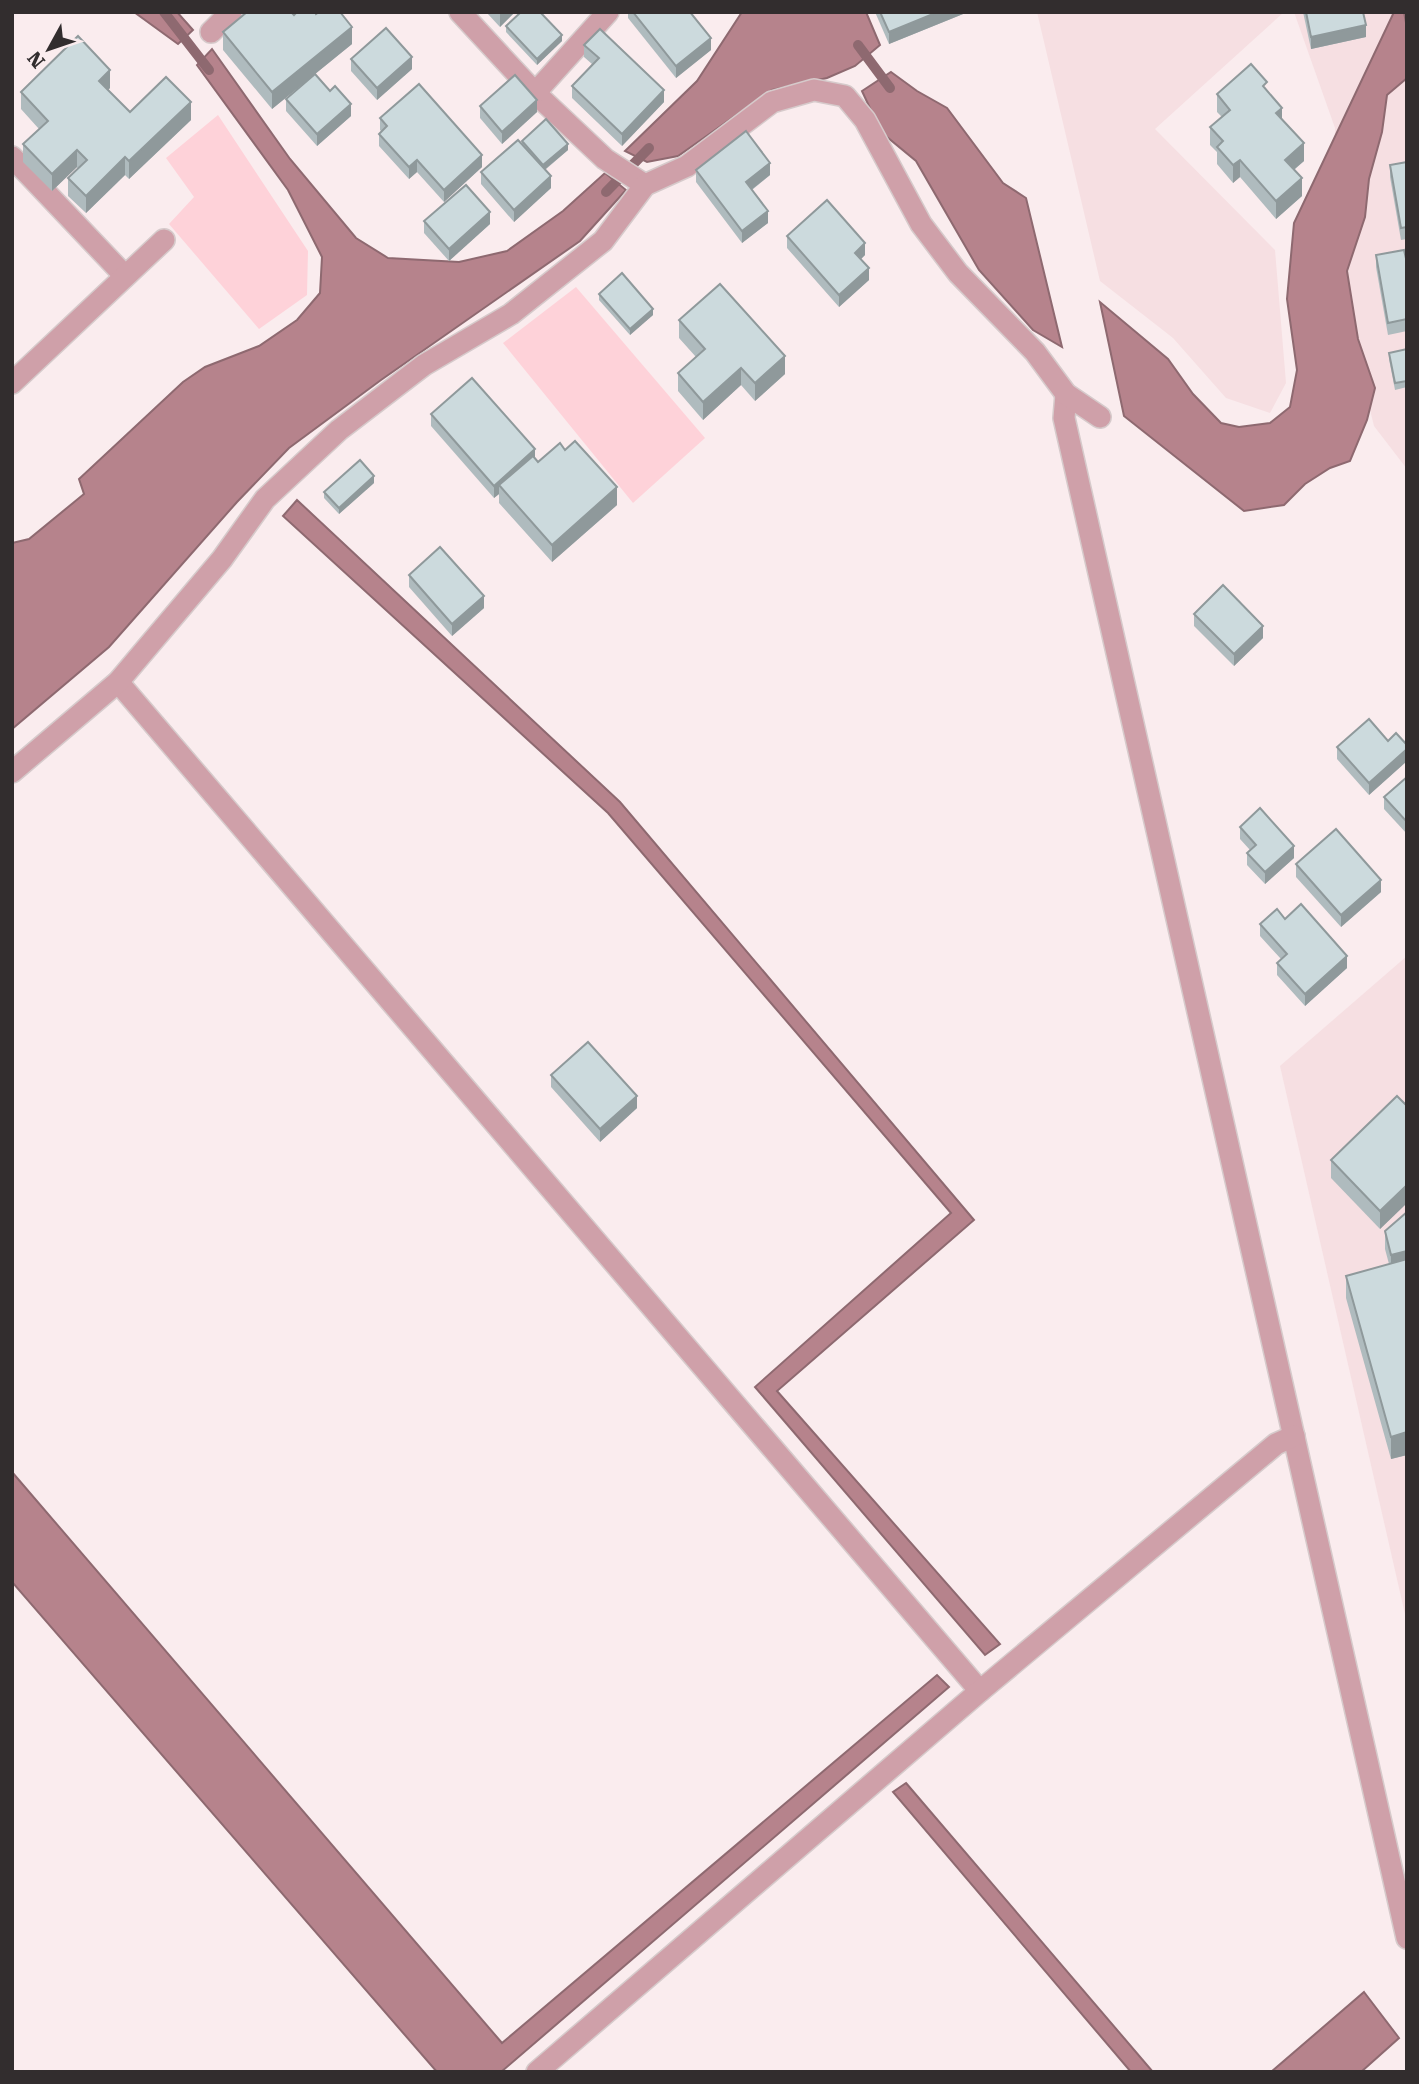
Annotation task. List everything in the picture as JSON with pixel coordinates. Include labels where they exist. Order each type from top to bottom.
[{"type":"street","points":[[211,32],[231,12]]},
{"type":"street","points":[[460,12],[535,93],[604,159],[645,185]]},
{"type":"street","points":[[535,93],[608,12]]},
{"type":"street","points":[[12,772],[117,682],[222,559],[265,499],[339,430],[424,365],[511,314],[603,241],[645,185],[687,166],[772,102],[814,90],[845,96],[865,120],[920,224],[958,272],[1035,352],[1066,394],[1100,417]]},
{"type":"street","points":[[12,157],[125,276]]},
{"type":"street","points":[[12,383],[164,240]]},
{"type":"street","points":[[1066,394],[1064,418],[1407,1938]]},
{"type":"street","points":[[117,682],[979,1691]]},
{"type":"street","points":[[537,2072],[979,1691],[1276,1444],[1294,1436]]},
{"type":"shaded area","points":[[134,12],[177,12],[193,30],[178,44]]},
{"type":"shaded area","points":[[742,12],[866,12],[880,45],[855,66],[827,78],[772,90],[678,156],[647,162],[625,151],[697,81]]},
{"type":"shaded area","points":[[1037,12],[1284,12],[1155,129],[1275,250],[1286,383],[1270,413],[1226,398],[1173,338],[1100,281]]},
{"type":"shaded area","points":[[1294,12],[1405,12],[1407,469],[1374,426],[1332,255],[1335,128]]},
{"type":"shaded area","points":[[1394,12],[1404,12],[1407,28],[1407,78],[1387,95],[1382,132],[1369,179],[1365,217],[1347,271],[1358,339],[1375,388],[1367,420],[1350,461],[1330,468],[1305,484],[1284,505],[1244,511],[1124,416],[1100,302],[1168,359],[1193,394],[1221,423],[1239,427],[1270,423],[1290,407],[1297,370],[1287,299],[1294,223]]},
{"type":"shaded area","points":[[212,49],[290,159],[356,238],[388,258],[459,262],[507,251],[563,211],[605,173],[626,190],[580,241],[289,448],[237,502],[109,647],[12,729],[12,543],[29,539],[84,494],[79,479],[183,382],[205,367],[259,346],[297,320],[320,293],[322,257],[288,190],[197,65]]},
{"type":"shaded area","points":[[891,72],[947,108],[1003,183],[1026,198],[1062,347],[1033,330],[979,270],[916,161],[881,132],[862,91]]},
{"type":"shaded area","points":[[218,115],[308,251],[307,295],[259,329],[169,224],[194,197],[166,158]]},
{"type":"shaded area","points":[[576,287],[705,438],[633,503],[503,343]]},
{"type":"shaded area","points":[[297,500],[620,802],[974,1220],[777,1391],[1000,1644],[985,1655],[755,1387],[951,1213],[608,813],[283,516]]},
{"type":"shaded area","points":[[1407,956],[1407,1623],[1280,1066]]},
{"type":"shaded area","points":[[12,1472],[502,2043],[937,1675],[949,1687],[501,2072],[437,2072],[12,1582]]},
{"type":"shaded area","points":[[906,1783],[1153,2072],[1131,2072],[893,1792]]},
{"type":"shaded area","points":[[1364,1992],[1399,2038],[1361,2072],[1271,2072]]},
{"type":"building","points":[[247,12],[291,12],[294,15],[297,12],[340,12],[352,27],[272,92],[223,32]]},
{"type":"building","points":[[521,12],[540,12],[562,35],[537,59],[506,26]]},
{"type":"building","points":[[633,12],[690,12],[711,38],[676,66]]},
{"type":"building","points":[[880,12],[938,12],[889,32]]},
{"type":"building","points":[[1306,12],[1363,12],[1366,25],[1311,37]]},
{"type":"building","points":[[386,28],[412,57],[377,88],[351,59]]},
{"type":"building","points":[[600,29],[664,90],[622,134],[572,86],[599,58],[584,45]]},
{"type":"building","points":[[78,36],[110,70],[99,81],[130,112],[166,77],[191,102],[129,161],[125,157],[86,196],[68,178],[87,160],[77,150],[52,174],[23,144],[48,121],[21,92]]},
{"type":"building","points":[[1251,64],[1267,82],[1263,86],[1282,108],[1276,113],[1304,143],[1285,160],[1302,178],[1276,201],[1240,160],[1233,165],[1217,147],[1223,141],[1210,127],[1230,110],[1217,94]]},
{"type":"building","points":[[315,74],[330,91],[335,86],[351,104],[317,134],[286,99]]},
{"type":"building","points":[[515,75],[537,100],[502,132],[480,106]]},
{"type":"building","points":[[419,84],[482,155],[444,190],[417,160],[409,167],[379,134],[387,126],[380,118]]},
{"type":"building","points":[[546,119],[568,144],[543,165],[522,141]]},
{"type":"building","points":[[746,131],[770,163],[746,182],[768,211],[742,231],[696,170]]},
{"type":"building","points":[[518,140],[551,176],[514,210],[481,172]]},
{"type":"building","points":[[1407,162],[1407,227],[1401,228],[1390,165]]},
{"type":"building","points":[[466,185],[490,212],[449,249],[424,221]]},
{"type":"building","points":[[827,200],[865,243],[855,253],[869,268],[839,295],[787,236]]},
{"type":"building","points":[[1404,250],[1407,263],[1407,319],[1388,323],[1376,255]]},
{"type":"building","points":[[622,273],[653,309],[630,329],[599,294]]},
{"type":"building","points":[[720,284],[785,356],[755,383],[741,368],[703,402],[678,373],[705,349],[679,320]]},
{"type":"building","points":[[1407,349],[1407,381],[1395,383],[1389,353]]},
{"type":"building","points":[[472,378],[535,449],[494,486],[431,414]]},
{"type":"building","points":[[575,441],[617,487],[552,545],[499,485],[533,456],[538,462],[560,443],[565,450]]},
{"type":"building","points":[[360,460],[374,476],[339,508],[324,492]]},
{"type":"building","points":[[440,547],[484,596],[452,624],[409,575]]},
{"type":"building","points":[[1223,585],[1263,626],[1234,654],[1194,614]]},
{"type":"building","points":[[1369,719],[1388,741],[1396,733],[1407,745],[1407,749],[1369,783],[1337,747]]},
{"type":"building","points":[[1407,777],[1407,822],[1384,797]]},
{"type":"building","points":[[1260,808],[1294,846],[1265,872],[1247,853],[1256,845],[1240,827]]},
{"type":"building","points":[[1336,829],[1381,880],[1341,915],[1296,864]]},
{"type":"building","points":[[1301,904],[1347,956],[1305,994],[1277,963],[1287,954],[1260,924],[1277,909],[1285,919]]},
{"type":"building","points":[[588,1042],[637,1096],[600,1129],[551,1075]]},
{"type":"building","points":[[1397,1096],[1407,1106],[1407,1185],[1380,1211],[1331,1160]]},
{"type":"building","points":[[1407,1212],[1407,1251],[1391,1255],[1385,1231]]},
{"type":"building","points":[[1407,1259],[1407,1432],[1391,1437],[1346,1276]]},
{"type":"waterway","points":[[164,12],[209,70]]},
{"type":"waterway","points":[[858,45],[890,88]]},
{"type":"waterway","points":[[606,192],[649,148]]}]
